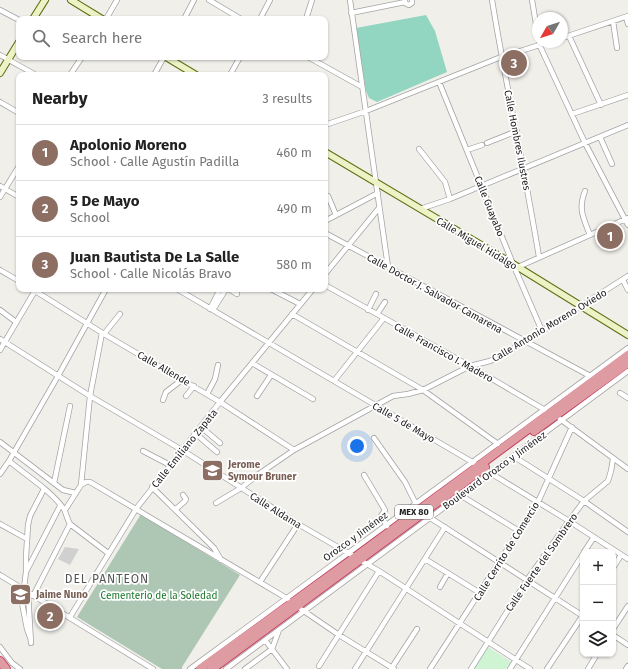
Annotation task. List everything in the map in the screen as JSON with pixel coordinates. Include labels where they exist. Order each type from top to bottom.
[{"type":"highway","name":"Orozco y Jiménez","points":[[600,380],[628,355]]},
{"type":"highway","name":"Orozco y Jiménez","points":[[478,465],[600,380],[628,363]]},
{"type":"highway","name":"Orozco y Jiménez","points":[[200,669],[295,604],[357,559],[421,511],[478,465],[500,445],[553,414]]},
{"type":"highway","name":"Orozco y Jiménez","points":[[212,669],[295,604]]},
{"type":"highway","points":[[0,661],[6,669]]},
{"type":"street","points":[[36,16],[45,0]]},
{"type":"street","points":[[71,0],[97,16]]},
{"type":"street","points":[[108,16],[117,0]]},
{"type":"street","points":[[186,16],[194,0]]},
{"type":"street","points":[[209,0],[236,16]]},
{"type":"street","points":[[262,16],[270,0]]},
{"type":"street","points":[[307,16],[312,0]]},
{"type":"street","points":[[350,0],[388,267]]},
{"type":"street","points":[[351,13],[405,1],[406,4],[409,5],[412,3],[412,0]]},
{"type":"street","name":"Calle Hombres Ilustres","points":[[492,0],[501,57],[524,168],[539,257]]},
{"type":"street","points":[[532,0],[534,12]]},
{"type":"street","points":[[0,10],[16,18]]},
{"type":"street","points":[[601,105],[569,36],[627,16],[628,24]]},
{"type":"street","points":[[613,21],[617,48]]},
{"type":"street","points":[[328,124],[366,111],[532,46]]},
{"type":"street","points":[[0,74],[16,47]]},
{"type":"street","points":[[541,48],[586,143],[626,218],[628,225]]},
{"type":"street","points":[[0,55],[31,72]]},
{"type":"street","points":[[72,72],[80,60]]},
{"type":"street","points":[[156,72],[163,60]]},
{"type":"street","points":[[170,60],[191,72]]},
{"type":"street","points":[[232,72],[238,60]]},
{"type":"street","points":[[314,60],[362,86]]},
{"type":"street","name":"Calle Guayabo","points":[[439,82],[542,331]]},
{"type":"street","points":[[572,114],[628,95]]},
{"type":"street","points":[[0,102],[16,110]]},
{"type":"street","points":[[420,208],[450,199],[628,125]]},
{"type":"street","points":[[467,150],[517,132]]},
{"type":"street","points":[[600,137],[612,164]]},
{"type":"street","points":[[419,149],[445,182],[450,199]]},
{"type":"street","name":"Calle Miguel Hidalgo","points":[[328,154],[515,265],[628,335]]},
{"type":"street","points":[[0,197],[16,171]]},
{"type":"street","points":[[0,186],[16,195]]},
{"type":"street","points":[[585,191],[581,202],[583,217],[590,234]]},
{"type":"street","points":[[328,220],[378,192]]},
{"type":"street","points":[[328,196],[336,215]]},
{"type":"street","points":[[328,270],[379,208]]},
{"type":"street","points":[[515,265],[539,257],[626,218]]},
{"type":"street","name":"Calle Doctor J. Salvador Camarena","points":[[328,234],[525,342],[600,380]]},
{"type":"street","points":[[0,270],[16,279]]},
{"type":"street","name":"Calle Antonio Moreno Oviedo","points":[[216,503],[241,488],[294,450],[393,396],[423,390],[470,366],[490,361],[525,342],[628,276]]},
{"type":"street","points":[[623,280],[628,290]]},
{"type":"street","name":"Calle Francisco I. Madero","points":[[328,287],[553,414],[628,469]]},
{"type":"street","points":[[0,350],[2,341],[16,322],[33,292]]},
{"type":"street","name":"Calle Allende","points":[[37,292],[103,334],[183,379],[294,450]]},
{"type":"street","points":[[0,474],[58,376],[104,292]]},
{"type":"street","name":"Calle 5 de Mayo","points":[[182,292],[478,465],[628,559]]},
{"type":"street","points":[[212,309],[219,292]]},
{"type":"street","points":[[212,309],[224,292]]},
{"type":"street","points":[[277,292],[300,304]]},
{"type":"street","name":"Calle Emiliano Zapata","points":[[70,617],[108,553],[152,487],[310,292]]},
{"type":"street","points":[[368,310],[376,294]]},
{"type":"street","points":[[377,314],[385,302]]},
{"type":"street","points":[[0,310],[16,322]]},
{"type":"street","points":[[108,553],[70,524],[66,518],[65,510],[81,485],[90,396],[103,334],[120,314]]},
{"type":"street","points":[[292,314],[423,390],[500,445]]},
{"type":"street","points":[[334,381],[384,318]]},
{"type":"street","name":"Calle Aldama","points":[[2,341],[90,396],[182,450],[298,524],[379,571],[530,669]]},
{"type":"street","name":"Orozco y Jiménez","points":[[600,380],[628,348]]},
{"type":"street","points":[[252,363],[313,399]]},
{"type":"street","points":[[207,394],[215,379],[218,365]]},
{"type":"street","name":"Boulevard Orozco y Jiménez","points":[[226,669],[280,628],[295,604],[421,511],[460,495],[491,473],[514,456],[553,414],[600,380],[628,371]]},
{"type":"street","points":[[257,396],[272,375]]},
{"type":"street","points":[[163,400],[166,392],[183,379]]},
{"type":"street","points":[[186,396],[194,386]]},
{"type":"street","points":[[620,393],[628,398]]},
{"type":"street","points":[[54,483],[70,406]]},
{"type":"street","name":"Calle Cerrito de Comercio","points":[[430,669],[538,502],[572,427]]},
{"type":"street","points":[[201,428],[220,443]]},
{"type":"street","points":[[196,434],[217,452]]},
{"type":"street","points":[[374,438],[404,482],[421,511],[580,613]]},
{"type":"street","points":[[0,442],[63,490],[76,493]]},
{"type":"street","points":[[143,450],[170,465]]},
{"type":"street","points":[[514,456],[584,501],[628,532]]},
{"type":"street","name":"Calle Fuerte del Sombrero","points":[[471,669],[527,580],[569,521],[584,501],[608,481],[613,459]]},
{"type":"street","points":[[9,461],[44,489],[65,510]]},
{"type":"street","points":[[364,475],[385,510],[381,516],[387,526]]},
{"type":"street","points":[[81,485],[86,482],[90,482],[260,582],[295,604],[338,635],[392,669],[418,629]]},
{"type":"street","points":[[152,487],[214,548],[222,561]]},
{"type":"street","points":[[44,489],[30,516],[27,539],[26,572],[22,603],[31,642],[31,595],[70,524]]},
{"type":"street","points":[[176,509],[186,500],[182,495]]},
{"type":"street","points":[[460,495],[519,531]]},
{"type":"street","points":[[26,572],[60,506]]},
{"type":"street","name":"Orozco y Jiménez","points":[[357,559],[387,526],[421,511]]},
{"type":"street","points":[[0,524],[27,539]]},
{"type":"street","points":[[260,582],[298,524]]},
{"type":"street","points":[[355,669],[445,527]]},
{"type":"street","points":[[586,549],[594,537]]},
{"type":"street","points":[[616,563],[621,555]]},
{"type":"street","points":[[426,559],[480,593]]},
{"type":"street","points":[[510,669],[580,559]]},
{"type":"street","points":[[319,666],[379,571]]},
{"type":"street","points":[[440,587],[448,573]]},
{"type":"street","points":[[0,575],[153,669]]},
{"type":"street","name":"Orozco y Jiménez","points":[[190,669],[295,604]]},
{"type":"street","points":[[616,624],[628,606]]},
{"type":"street","points":[[547,669],[580,620]]},
{"type":"street","points":[[245,669],[272,649],[280,628]]},
{"type":"street","points":[[616,637],[628,645]]},
{"type":"street","points":[[265,640],[287,669]]},
{"type":"street","points":[[0,647],[12,663],[20,669]]},
{"type":"street","points":[[588,669],[595,657]]},
{"type":"shaded area","points":[[65,547],[79,549],[70,565],[58,559]]},
{"type":"green space","points":[[426,15],[435,31],[447,72],[377,102],[369,98],[366,91],[356,28]]},
{"type":"green space","name":"Cementerio de la Soledad","points":[[141,514],[240,575],[182,669],[162,669],[77,617]]},
{"type":"green space","points":[[486,646],[511,662],[506,669],[472,669]]},
{"type":"place","name":"Juan Bautista De La Salle","points":[[514,63]]},
{"type":"place","name":"Apolonio Moreno","points":[[610,236]]},
{"type":"place","name":"Jerome Symour Bruner","points":[[212,470]]},
{"type":"place","name":"Jaime Nuno","points":[[20,594]]},
{"type":"place","name":"5 De Mayo","points":[[50,616]]},
{"type":"district","name":"DEL PANTEON","points":[[107,579]]}]
